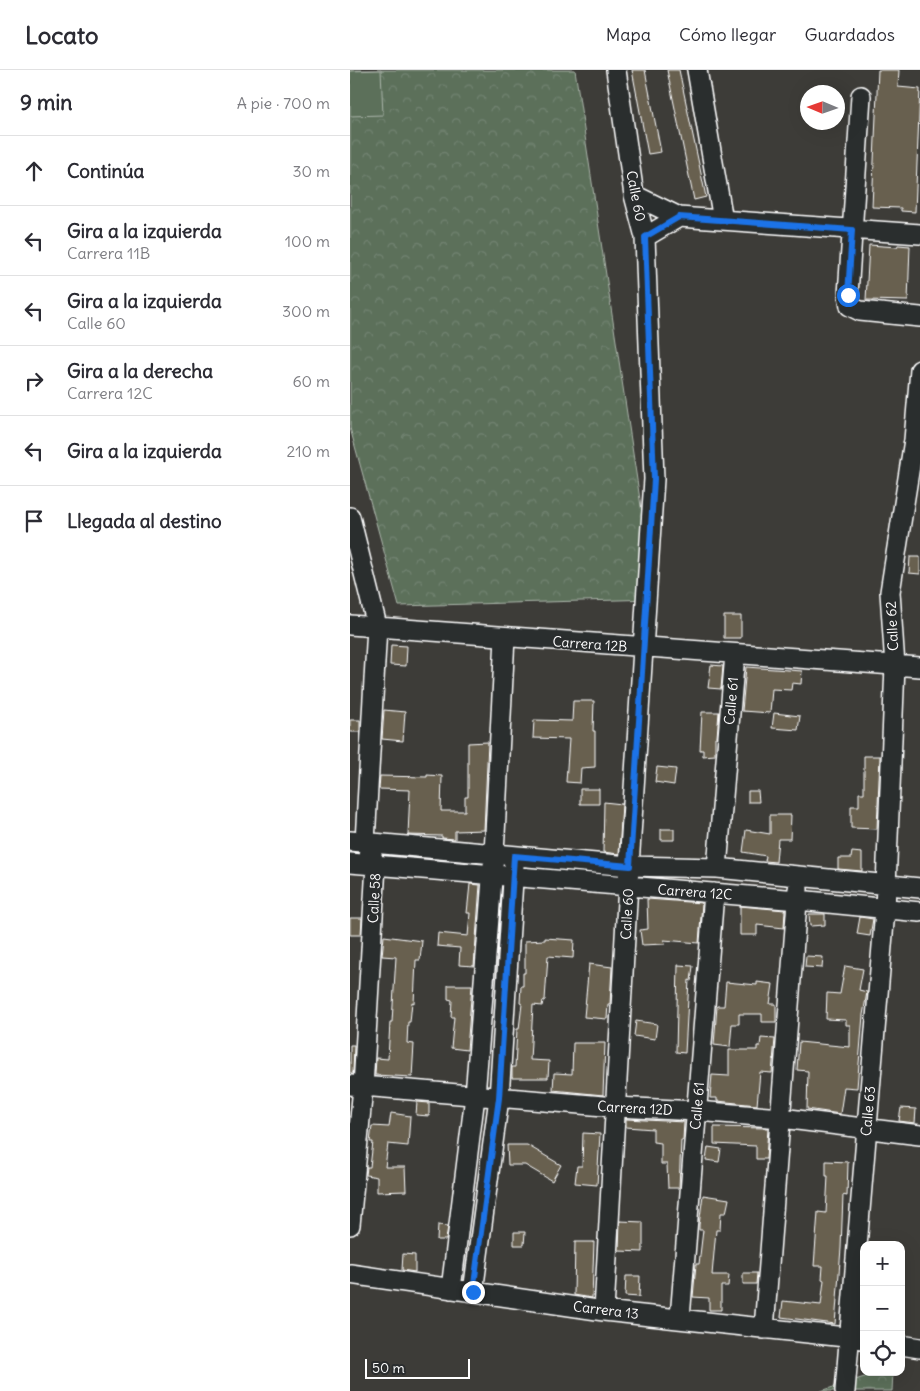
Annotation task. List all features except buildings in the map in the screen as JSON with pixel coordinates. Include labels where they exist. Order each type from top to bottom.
[{"type":"street","name":"Calle 60","points":[[604,1310],[628,886],[654,479],[645,237],[634,194],[616,70]]},
{"type":"street","points":[[697,70],[723,220]]},
{"type":"street","points":[[861,96],[848,295],[850,306],[860,311],[920,317]]},
{"type":"street","points":[[634,194],[679,217],[920,234]]},
{"type":"street","points":[[645,237],[679,217]]},
{"type":"street","name":"Calle 62","points":[[887,885],[895,666],[890,592],[914,440],[920,370]]},
{"type":"street","name":"Calle 58","points":[[350,517],[377,626],[357,842],[376,865],[357,1086],[350,1225]]},
{"type":"street","name":"Carrera 12B","points":[[350,625],[920,668]]},
{"type":"street","points":[[451,1288],[475,1096],[493,875],[504,637]]},
{"type":"street","name":"Calle 61","points":[[716,868],[735,654]]},
{"type":"street","name":"Carrera 12C","points":[[357,842],[630,866],[716,868],[920,888]]},
{"type":"street","points":[[473,1292],[499,1098],[514,856]]},
{"type":"street","name":"Carrera 12C","points":[[350,863],[798,900],[920,912]]},
{"type":"street","points":[[764,1329],[799,877]]},
{"type":"street","name":"Calle 63","points":[[845,1391],[857,1338],[867,1129],[887,885]]},
{"type":"street","name":"Calle 61","points":[[680,1318],[714,893]]},
{"type":"street","name":"Carrera 12D","points":[[357,1086],[781,1118],[920,1135]]},
{"type":"street","name":"Carrera 13","points":[[350,1274],[604,1310],[857,1338]]},
{"type":"street","points":[[905,1346],[920,1348]]},
{"type":"green space","points":[[350,70],[575,70],[655,599],[399,606],[350,428]]},
{"type":"green space","points":[[381,70],[383,115],[350,116],[350,71]]},
{"type":"green space","points":[[868,1376],[893,1376],[892,1391],[821,1391]]},
{"type":"route","points":[[473,1292],[499,1098],[514,856],[630,866],[654,479],[645,237],[679,217],[852,230],[848,295]]}]
